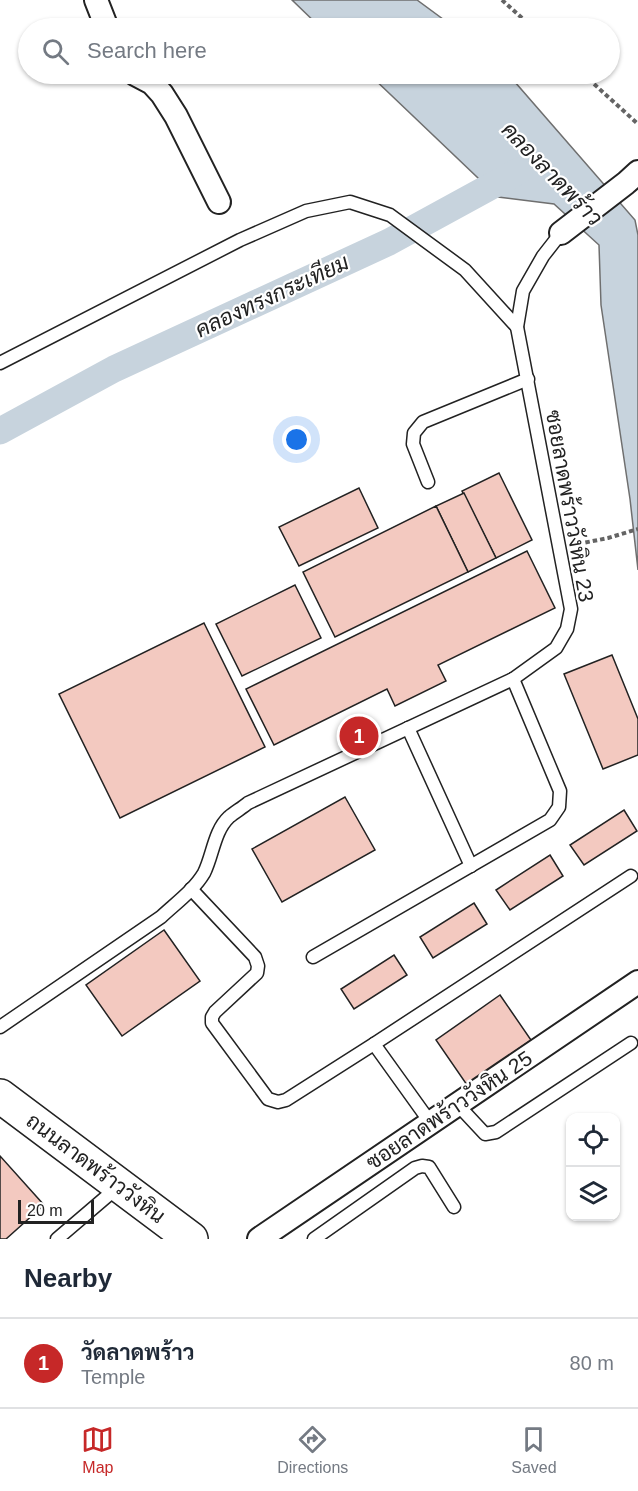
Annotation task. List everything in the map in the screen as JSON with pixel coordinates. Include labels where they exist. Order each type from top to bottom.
[{"type":"main road","name":"ถนนลาดพร้าววังหิน","points":[[0,1096],[191,1239]]},
{"type":"street","points":[[96,0],[103,18]]},
{"type":"street","points":[[153,84],[176,116],[219,202]]},
{"type":"street","points":[[561,233],[632,178]]},
{"type":"street","name":"ซอยลาดพร้าววังหิน 25","points":[[260,1239],[638,982]]},
{"type":"lane","points":[[0,363],[240,240],[306,211],[350,202],[390,215],[465,270],[517,327]]},
{"type":"lane","name":"ซอยลาดพร้าววังหิน 23","points":[[0,1027],[161,916],[191,889],[204,873],[216,838],[227,819],[248,803],[513,679],[556,648],[567,629],[571,609],[517,327],[523,291],[543,256],[561,233]]},
{"type":"lane","points":[[428,482],[412,444],[414,433],[423,422],[528,379]]},
{"type":"lane","points":[[313,957],[550,820],[559,807],[560,791],[513,679]]},
{"type":"lane","points":[[408,728],[471,866]]},
{"type":"lane","points":[[191,889],[255,957],[258,966],[257,973],[215,1012],[212,1023],[268,1099],[278,1102],[286,1100],[374,1044],[631,876]]},
{"type":"lane","points":[[457,1104],[485,1134],[496,1132],[631,1043]]},
{"type":"lane","points":[[374,1044],[430,1122]]},
{"type":"lane","points":[[314,1239],[415,1168],[422,1166],[429,1167],[454,1207]]},
{"type":"lane","points":[[57,1239],[120,1185]]},
{"type":"path","points":[[502,0],[523,18]]},
{"type":"path","points":[[594,84],[638,123]]},
{"type":"path","points":[[560,548],[638,529]]},
{"type":"water","points":[[292,0],[417,0],[441,18],[311,18]]},
{"type":"water","name":"คลองลาดพร้าว","points":[[379,84],[517,84],[635,220],[638,235],[638,570],[630,499],[601,305],[599,245],[554,204],[498,197]]},
{"type":"building","points":[[499,473],[532,540],[496,558],[462,491]]},
{"type":"building","points":[[359,488],[378,528],[299,566],[279,527]]},
{"type":"building","points":[[464,493],[496,558],[468,572],[436,506]]},
{"type":"building","points":[[436,506],[468,572],[335,637],[303,572]]},
{"type":"building","points":[[527,551],[555,608],[438,665],[446,681],[395,706],[387,689],[274,745],[246,689]]},
{"type":"building","points":[[295,585],[321,638],[242,676],[216,624]]},
{"type":"building","points":[[204,623],[265,747],[120,818],[59,694]]},
{"type":"building","points":[[612,655],[638,719],[638,755],[603,769],[564,674]]},
{"type":"building","points":[[345,797],[375,850],[282,902],[252,849]]},
{"type":"building","points":[[624,810],[637,831],[584,865],[570,845]]},
{"type":"building","points":[[550,855],[563,876],[510,910],[496,890]]},
{"type":"building","points":[[474,903],[487,924],[433,958],[420,937]]},
{"type":"building","points":[[164,930],[200,981],[122,1036],[86,985]]},
{"type":"building","points":[[394,955],[407,975],[354,1009],[341,989]]},
{"type":"building","points":[[500,995],[531,1040],[467,1085],[436,1040]]},
{"type":"building","points":[[0,1156],[44,1205],[6,1239],[0,1239]]},
{"type":"waterway","name":"คลองทรงกระเทียม","points":[[0,431],[114,369],[389,242],[519,171]]},
{"type":"place","name":"วัดลาดพร้าว","points":[[359,736]]}]
